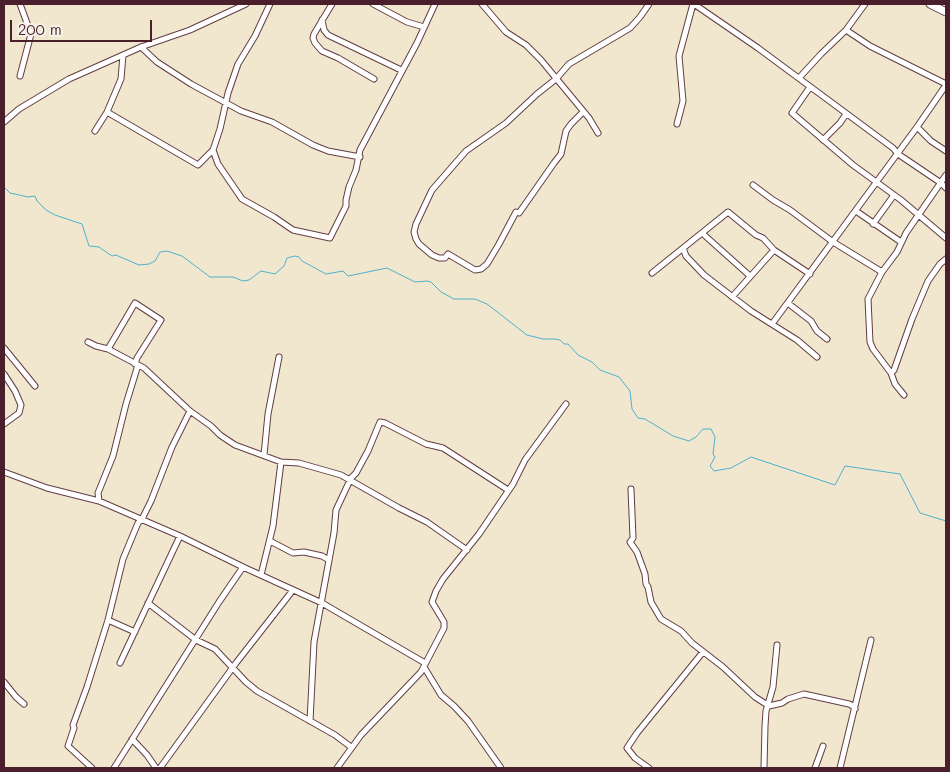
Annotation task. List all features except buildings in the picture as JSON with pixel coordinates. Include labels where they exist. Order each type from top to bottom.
[{"type":"main road","points":[[930,4],[946,12]]},
{"type":"street","points":[[20,4],[32,34],[20,76]]},
{"type":"street","points":[[4,122],[19,109],[69,79],[141,47],[190,30],[246,4]]},
{"type":"street","points":[[107,112],[198,165],[213,150],[228,93],[238,64],[255,36],[270,4]]},
{"type":"street","points":[[332,4],[314,34],[315,43],[322,52],[338,58],[374,79]]},
{"type":"street","points":[[373,4],[407,22],[424,27]]},
{"type":"street","points":[[213,150],[218,164],[242,199],[274,217],[292,230],[330,238],[346,206],[349,187],[360,157],[360,150],[435,4]]},
{"type":"street","points":[[482,4],[504,30],[526,45],[556,79],[598,133]]},
{"type":"street","points":[[583,112],[566,131],[560,154],[518,213],[516,212],[487,264],[481,269],[475,270],[448,254],[445,258],[439,258],[432,255],[419,244],[414,232],[416,224],[436,185],[466,151],[506,123],[536,94],[556,79],[569,64],[630,28],[649,4]]},
{"type":"street","points":[[677,124],[683,101],[679,56],[693,4],[758,48],[946,188]]},
{"type":"street","points":[[799,78],[846,30],[865,4]]},
{"type":"street","points":[[322,20],[324,30],[328,35],[401,70]]},
{"type":"street","points":[[772,324],[789,304],[877,183],[946,84],[870,46],[846,30]]},
{"type":"street","points":[[141,47],[157,62],[191,84],[255,117],[272,122],[313,145],[328,151],[360,157]]},
{"type":"street","points":[[95,131],[107,112],[121,79],[122,55]]},
{"type":"street","points":[[810,87],[792,113],[946,238]]},
{"type":"street","points":[[823,140],[846,114]]},
{"type":"street","points":[[917,127],[931,141],[946,151]]},
{"type":"street","points":[[904,396],[870,342],[868,299],[882,272],[946,175]]},
{"type":"street","points":[[753,185],[833,242],[882,272]]},
{"type":"street","points":[[874,224],[894,195]]},
{"type":"street","points":[[856,211],[902,242]]},
{"type":"street","points":[[652,272],[728,212],[756,235],[763,238],[774,250],[810,274]]},
{"type":"street","points":[[702,233],[750,276]]},
{"type":"street","points":[[683,248],[686,256],[704,275],[751,311],[797,340],[818,357]]},
{"type":"street","points":[[732,297],[774,250]]},
{"type":"street","points":[[891,373],[894,370],[928,281],[946,259]]},
{"type":"street","points":[[99,501],[98,494],[113,456],[137,358],[161,320],[135,303],[108,349]]},
{"type":"street","points":[[789,304],[810,321],[827,339]]},
{"type":"street","points":[[88,342],[108,349],[144,368],[190,411],[226,440],[245,450],[281,462],[334,472],[428,522],[467,550]]},
{"type":"street","points":[[4,348],[35,386]]},
{"type":"street","points":[[264,455],[268,414],[278,357]]},
{"type":"street","points":[[4,374],[15,391],[20,405],[19,413],[4,424]]},
{"type":"street","points":[[337,768],[351,747],[421,672],[444,628],[444,622],[432,602],[432,597],[443,579],[467,550],[508,490],[525,460],[566,404]]},
{"type":"street","points":[[92,768],[68,746],[74,728],[73,725],[87,688],[108,620],[123,559],[138,523],[142,519],[172,446],[190,411]]},
{"type":"street","points":[[310,721],[314,642],[334,533],[336,510],[350,480],[368,451],[380,422],[426,444],[443,448],[508,490]]},
{"type":"street","points":[[261,575],[270,541],[281,462]]},
{"type":"street","points":[[4,472],[48,488],[99,501],[180,536],[322,603],[425,665],[441,695],[468,722],[501,768]]},
{"type":"street","points":[[631,489],[633,538],[630,542],[637,552],[645,574],[651,602],[661,618],[681,631],[692,643],[723,667],[755,697],[769,706],[804,694],[849,704],[855,709]]},
{"type":"street","points":[[120,664],[180,536]]},
{"type":"street","points":[[270,541],[293,553],[304,552],[322,556],[329,560]]},
{"type":"street","points":[[114,768],[243,567]]},
{"type":"street","points":[[160,768],[233,668],[294,590]]},
{"type":"street","points":[[148,603],[196,640],[215,649],[257,691],[335,735],[351,747]]},
{"type":"street","points":[[108,620],[135,632]]},
{"type":"street","points":[[840,768],[871,640]]},
{"type":"street","points":[[764,768],[766,711],[774,687],[777,645]]},
{"type":"street","points":[[649,768],[635,758],[627,748],[637,732],[703,652]]},
{"type":"street","points":[[4,682],[24,704]]},
{"type":"street","points":[[132,739],[156,768]]},
{"type":"street","points":[[815,768],[823,746]]},
{"type":"waterway","points":[[4,187],[10,193],[28,197],[35,196],[37,201],[46,210],[82,224],[89,246],[99,247],[112,256],[116,255],[139,265],[149,264],[155,261],[160,252],[167,251],[182,256],[210,277],[233,277],[243,281],[249,280],[261,271],[275,274],[284,266],[287,258],[295,256],[326,274],[343,271],[348,276],[387,268],[415,282],[431,282],[441,292],[454,299],[475,299],[487,304],[527,335],[543,339],[560,340],[564,344],[568,344],[578,355],[592,362],[600,370],[619,377],[630,391],[632,409],[638,418],[645,419],[673,436],[689,441],[696,437],[703,429],[711,429],[715,437],[713,454],[715,457],[710,466],[714,471],[731,468],[751,457],[835,485],[845,466],[900,474],[920,513],[946,521]]}]
